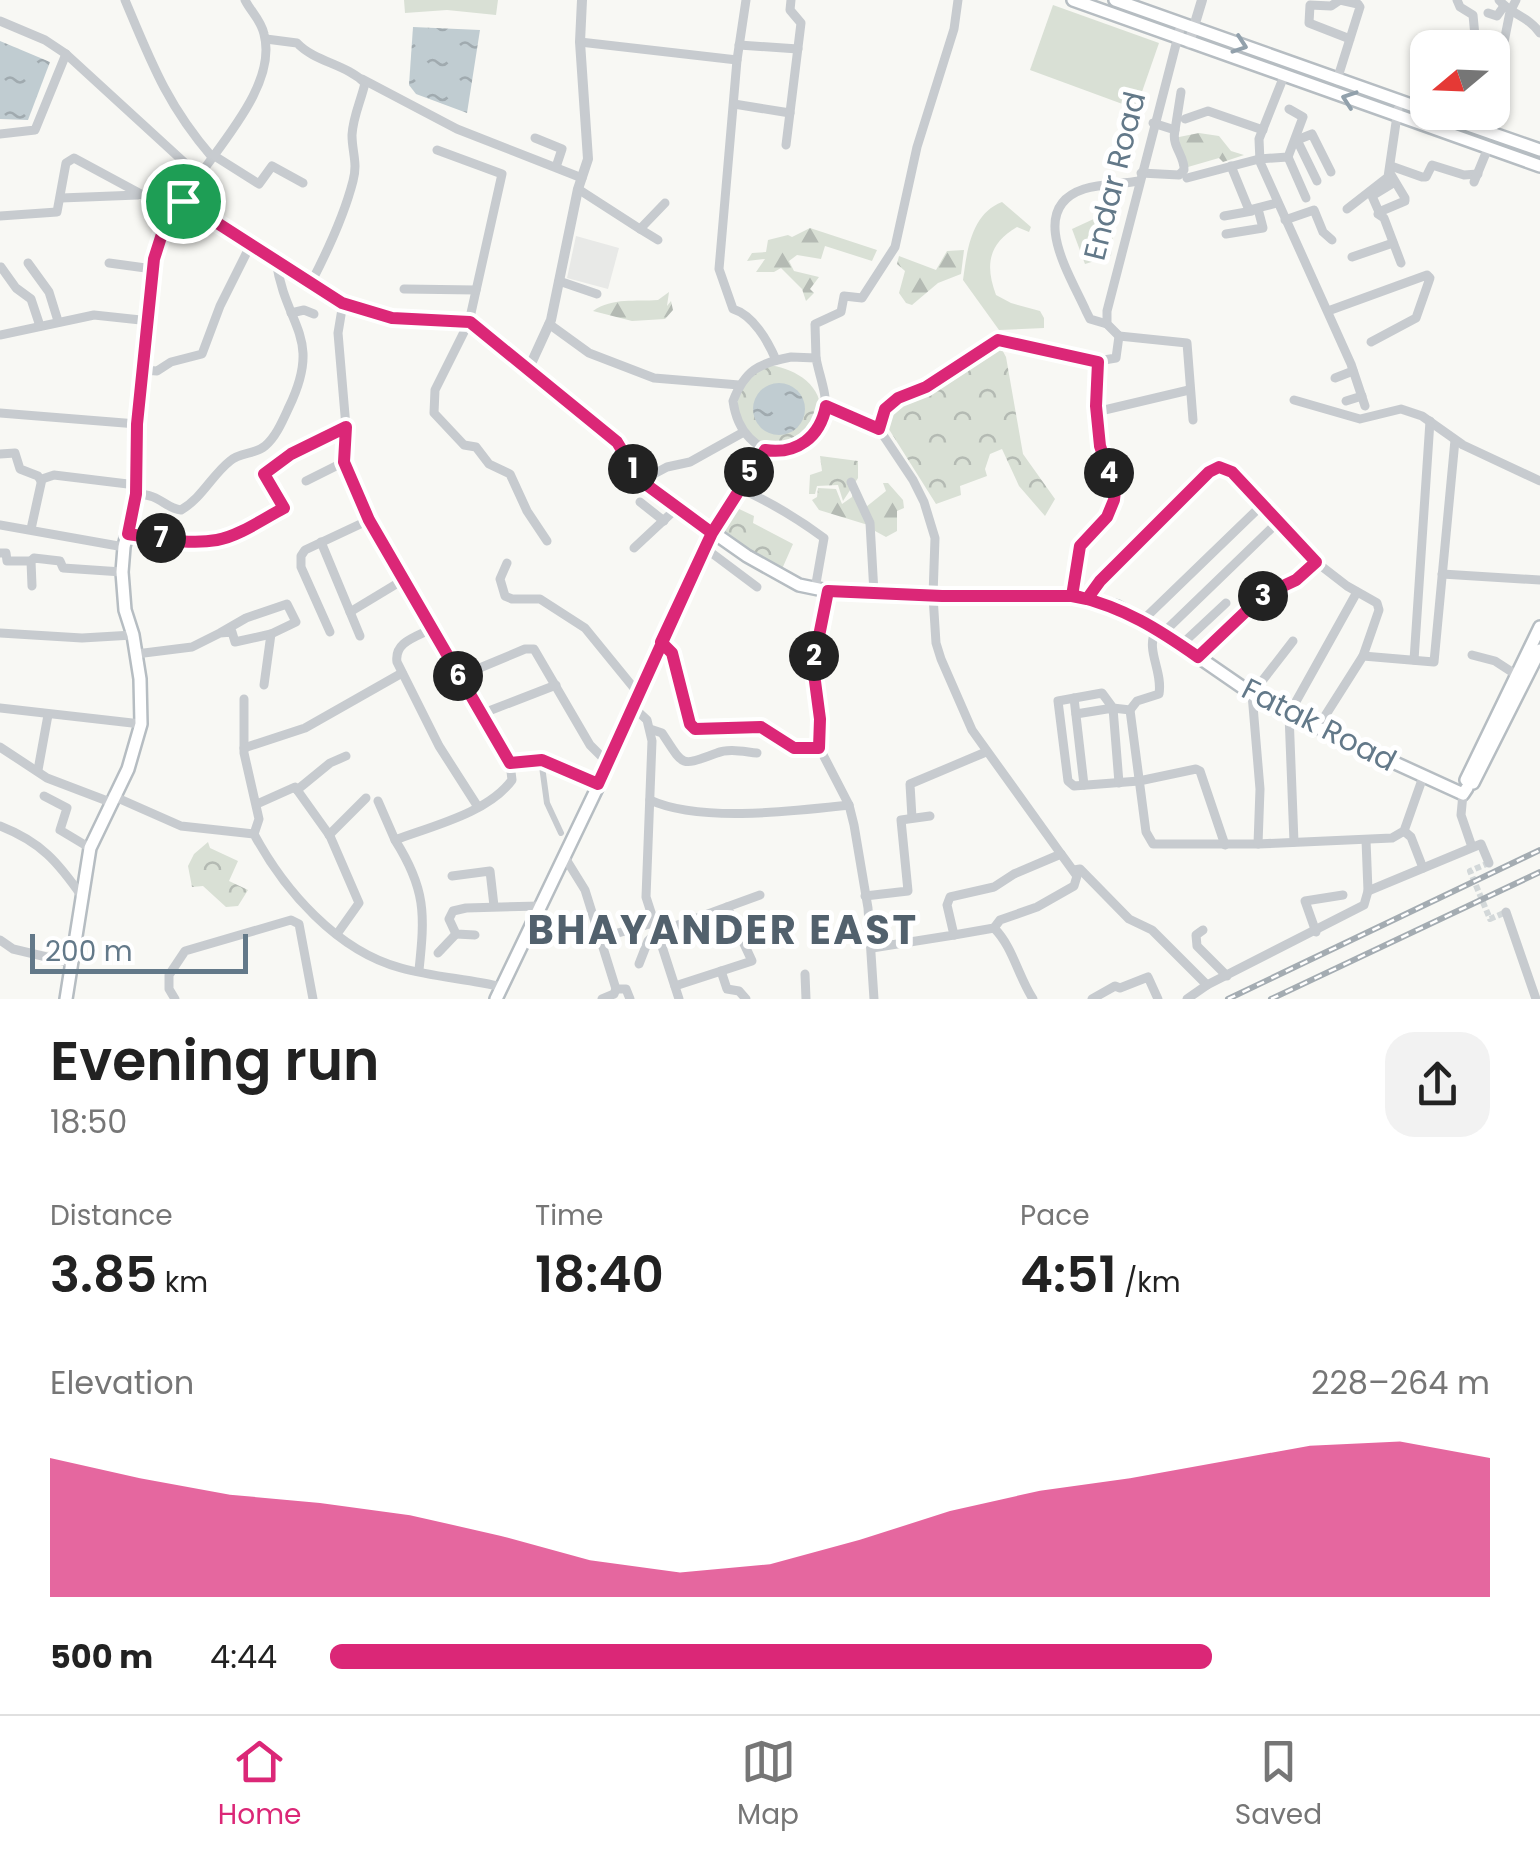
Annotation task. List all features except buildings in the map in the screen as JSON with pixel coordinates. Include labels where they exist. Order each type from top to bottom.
[{"type":"main road","points":[[1073,0],[1540,166]]},
{"type":"main road","points":[[1115,0],[1410,105]]},
{"type":"main road","points":[[1480,130],[1540,150]]},
{"type":"main road","points":[[66,999],[90,848],[137,746],[141,724],[136,654],[125,610],[122,572],[136,489],[137,424],[153,269],[161,237],[183,201],[342,303],[392,318],[470,322]]},
{"type":"main road","name":"Fatak Road","points":[[470,322],[617,442],[640,480],[712,533],[799,585],[821,590],[933,596],[1072,596],[1117,607],[1289,714],[1423,777],[1467,786]]},
{"type":"main road","points":[[499,993],[712,533]]},
{"type":"main road","points":[[1467,786],[1515,674],[1540,627]]},
{"type":"main road","points":[[1467,786],[1535,673],[1540,650]]},
{"type":"street","points":[[125,0],[169,101],[182,123],[213,156],[259,184],[272,166],[303,183]]},
{"type":"street","points":[[183,201],[197,174],[238,124],[263,65],[266,39],[261,23],[245,0]]},
{"type":"street","points":[[529,368],[550,324],[588,159],[580,42],[582,0]]},
{"type":"street","points":[[746,0],[719,269],[733,309],[746,313],[776,360]]},
{"type":"street","points":[[786,144],[801,23],[790,10],[791,0]]},
{"type":"street","points":[[816,358],[776,360],[748,372],[733,401],[742,433],[765,450],[781,452],[810,439],[821,428],[826,406],[816,358],[815,324],[841,312],[844,296],[862,298],[895,247],[917,148],[954,29],[958,0]]},
{"type":"street","points":[[1183,41],[1202,0]]},
{"type":"street","points":[[1337,80],[1350,39],[1358,4],[1340,0],[1332,6],[1310,5],[1309,23],[1350,39]]},
{"type":"street","points":[[1457,0],[1472,16],[1475,30]]},
{"type":"street","points":[[1488,12],[1496,16],[1516,0]]},
{"type":"street","points":[[1504,6],[1531,20],[1540,33]]},
{"type":"street","points":[[0,21],[45,40],[66,54],[197,174]]},
{"type":"street","points":[[266,39],[297,43],[457,129],[556,167],[658,240]]},
{"type":"street","name":"Endar Road","points":[[1108,324],[1107,311],[1153,123],[1183,41]]},
{"type":"street","points":[[580,42],[737,60]]},
{"type":"street","points":[[739,45],[798,49]]},
{"type":"street","points":[[0,134],[35,130],[66,54]]},
{"type":"street","points":[[1284,76],[1258,150],[1277,203],[1328,312],[1363,400],[1346,401]]},
{"type":"street","points":[[312,281],[335,236],[353,180],[353,124],[365,86],[362,78]]},
{"type":"street","points":[[1181,92],[1174,141],[1184,166],[1182,173],[1086,188],[1062,200],[1055,214],[1057,247],[1090,319],[1108,324],[1118,336],[1187,343],[1193,420]]},
{"type":"street","points":[[1392,174],[1400,102]]},
{"type":"street","points":[[734,104],[790,113]]},
{"type":"street","points":[[1185,119],[1208,110],[1262,130]]},
{"type":"street","points":[[1289,110],[1301,113],[1302,117],[1288,157],[1306,198]]},
{"type":"street","points":[[1153,123],[1175,130]]},
{"type":"street","points":[[1491,130],[1491,134]]},
{"type":"street","points":[[1296,140],[1312,134],[1331,172]]},
{"type":"street","points":[[535,138],[562,149],[556,167]]},
{"type":"street","points":[[1296,140],[1316,182]]},
{"type":"street","points":[[1346,210],[1392,174],[1422,178],[1432,165],[1476,178],[1488,148]]},
{"type":"street","points":[[437,150],[502,174],[470,322],[436,390],[434,413],[464,445],[476,446],[488,463],[510,474],[527,511],[547,541]]},
{"type":"street","points":[[1186,178],[1260,159],[1288,157]]},
{"type":"street","points":[[0,216],[57,212],[66,163],[74,158],[176,213]]},
{"type":"street","points":[[1230,166],[1246,208],[1255,210]]},
{"type":"street","points":[[61,198],[142,194]]},
{"type":"street","points":[[1366,194],[1394,243],[1401,264]]},
{"type":"street","points":[[1224,216],[1277,203]]},
{"type":"street","points":[[640,230],[664,204]]},
{"type":"street","points":[[1226,234],[1264,228],[1255,210]]},
{"type":"street","points":[[1285,220],[1314,210],[1323,232],[1332,240]]},
{"type":"street","points":[[1352,257],[1394,243]]},
{"type":"street","points":[[143,370],[157,370],[202,354],[220,306],[250,246]]},
{"type":"street","points":[[41,481],[54,476],[136,489],[182,510],[232,458],[268,444],[290,404],[306,361],[276,261]]},
{"type":"street","points":[[28,262],[49,292],[58,321]]},
{"type":"street","points":[[109,263],[153,269]]},
{"type":"street","points":[[1,267],[16,288],[31,299],[40,326]]},
{"type":"street","points":[[1328,312],[1426,275],[1430,278],[1416,318],[1371,342]]},
{"type":"street","points":[[559,281],[597,294]]},
{"type":"street","points":[[404,289],[476,290]]},
{"type":"street","points":[[342,303],[338,333],[346,427],[344,462],[369,520],[510,763],[512,780],[478,807],[395,840]]},
{"type":"street","points":[[292,314],[304,310],[314,314]]},
{"type":"street","points":[[0,335],[94,315],[150,322]]},
{"type":"street","points":[[550,324],[589,353],[654,378],[739,384]]},
{"type":"street","points":[[879,429],[885,409],[898,398],[926,387],[998,340],[1098,362],[1116,358],[1118,336]]},
{"type":"street","points":[[1072,596],[1080,546],[1107,517],[1114,500],[1096,412],[1098,362]]},
{"type":"street","points":[[1335,378],[1352,371]]},
{"type":"street","points":[[1096,412],[1190,390]]},
{"type":"street","points":[[1294,400],[1360,419],[1401,409],[1540,481]]},
{"type":"street","points":[[826,406],[879,429],[913,480],[930,519],[936,558],[936,642],[960,707],[986,752],[1027,803],[1074,870],[1078,882],[1037,907],[1000,920],[994,928],[872,948]]},
{"type":"street","points":[[0,413],[137,424]]},
{"type":"street","points":[[1414,660],[1430,421]]},
{"type":"street","points":[[0,525],[126,540],[220,540],[284,508],[264,474],[291,454],[346,427]]},
{"type":"street","points":[[650,476],[690,462],[742,433]]},
{"type":"street","points":[[1363,656],[1434,662],[1455,440]]},
{"type":"street","points":[[712,533],[765,450]]},
{"type":"street","points":[[0,454],[16,453],[20,469],[41,481],[31,530]]},
{"type":"street","points":[[306,481],[344,462]]},
{"type":"street","points":[[1087,599],[1100,581],[1214,469],[1232,472],[1316,562],[1357,592],[1374,598],[1379,607],[1363,656],[1318,727]]},
{"type":"street","points":[[851,482],[870,523],[874,593]]},
{"type":"street","points":[[739,488],[782,508],[824,538],[822,619],[813,666],[820,719],[819,748],[849,805],[872,948],[874,999]]},
{"type":"street","points":[[640,502],[664,520]]},
{"type":"street","points":[[1142,621],[1262,506]]},
{"type":"street","points":[[634,548],[678,507]]},
{"type":"street","points":[[330,632],[300,562],[305,550],[369,520]]},
{"type":"street","points":[[1278,522],[1150,644],[1161,685],[1159,694],[1137,701],[1130,710],[1146,832],[1153,844],[1392,838],[1404,831],[1423,777]]},
{"type":"street","points":[[321,542],[360,636]]},
{"type":"street","points":[[705,548],[757,587]]},
{"type":"street","points":[[0,554],[6,553],[7,561],[34,558],[60,561],[62,568],[122,572]]},
{"type":"street","points":[[32,561],[32,586]]},
{"type":"street","points":[[1198,657],[1262,596],[1296,580],[1316,562]]},
{"type":"street","points":[[507,563],[500,579],[505,596],[540,599],[585,628],[638,693]]},
{"type":"street","points":[[1442,574],[1540,580]]},
{"type":"street","points":[[350,612],[403,580]]},
{"type":"street","points":[[1294,842],[1289,714],[1357,592]]},
{"type":"street","points":[[1180,645],[1226,603]]},
{"type":"street","points":[[136,654],[192,648],[246,618],[287,604],[296,622],[270,634],[235,642],[232,632],[220,634]]},
{"type":"street","points":[[431,630],[398,649],[397,662],[440,746],[478,807]]},
{"type":"street","points":[[0,633],[82,638],[133,635]]},
{"type":"street","points":[[264,685],[270,634]]},
{"type":"street","points":[[1258,844],[1260,789],[1252,694],[1294,641]]},
{"type":"street","points":[[661,642],[672,653],[690,724],[695,729],[761,727],[794,748],[819,748]]},
{"type":"street","points":[[458,676],[531,648],[538,652],[590,746],[608,763]]},
{"type":"street","points":[[1472,655],[1495,660],[1515,674]]},
{"type":"street","points":[[244,748],[305,728],[402,673]]},
{"type":"street","points":[[481,714],[556,684]]},
{"type":"street","points":[[1119,783],[1113,708],[1102,693],[1058,701],[1068,781],[1084,786],[1119,783],[1139,781],[1200,771],[1225,844]]},
{"type":"street","points":[[244,698],[244,748],[259,818],[254,834],[286,884],[337,934],[372,957],[499,993]]},
{"type":"street","points":[[1074,698],[1084,786]]},
{"type":"street","points":[[632,706],[650,729],[646,898],[679,999]]},
{"type":"street","points":[[0,708],[141,724]]},
{"type":"street","points":[[1076,714],[1113,708],[1130,710]]},
{"type":"street","points":[[38,770],[48,715]]},
{"type":"street","points":[[650,729],[662,733],[676,757],[684,762],[693,764],[720,751],[757,753]]},
{"type":"street","points":[[0,747],[47,778],[181,826],[254,834]]},
{"type":"street","points":[[912,818],[910,784],[986,752]]},
{"type":"street","points":[[297,790],[330,762],[346,756]]},
{"type":"street","points":[[510,763],[542,760],[598,784]]},
{"type":"street","points":[[542,760],[547,803],[561,833]]},
{"type":"street","points":[[1467,786],[1461,814],[1472,846]]},
{"type":"street","points":[[257,804],[295,787],[330,835],[359,903],[337,934]]},
{"type":"street","points":[[44,796],[66,808],[60,830],[90,848]]},
{"type":"street","points":[[330,835],[366,798]]},
{"type":"street","points":[[650,800],[673,808],[734,812],[849,805]]},
{"type":"street","points":[[378,801],[418,879],[423,933],[419,970]]},
{"type":"street","points":[[864,896],[908,891],[900,820],[930,816]]},
{"type":"street","points":[[0,826],[28,837],[51,856],[83,898]]},
{"type":"street","points":[[1404,831],[1411,837],[1423,868]]},
{"type":"street","points":[[1187,999],[1207,985],[1364,906],[1368,891],[1366,840]]},
{"type":"street","points":[[1368,891],[1472,846],[1481,844],[1489,863]]},
{"type":"street","points":[[954,935],[950,898],[994,888],[1014,874],[1060,854]]},
{"type":"street","points":[[564,856],[585,890],[616,989],[602,999]]},
{"type":"street","points":[[1074,870],[1080,869],[1129,919],[1152,930],[1207,985]]},
{"type":"street","points":[[452,876],[490,871],[494,906]]},
{"type":"street","points":[[618,933],[654,928],[760,895]]},
{"type":"street","points":[[1316,932],[1305,902],[1344,895]]},
{"type":"street","points":[[456,934],[449,919],[453,912],[494,906],[540,906]]},
{"type":"street","points":[[675,986],[752,961],[727,907]]},
{"type":"street","points":[[1506,912],[1536,999]]},
{"type":"street","points":[[175,999],[168,989],[170,975],[185,951],[291,920],[300,924],[313,999]]},
{"type":"street","points":[[640,964],[654,928]]},
{"type":"street","points":[[994,928],[1007,944],[1033,999]]},
{"type":"street","points":[[1203,930],[1196,936],[1197,946],[1228,976]]},
{"type":"street","points":[[438,953],[456,934],[476,934]]},
{"type":"street","points":[[0,940],[13,949],[72,964]]},
{"type":"street","points":[[1527,970],[1540,966]]},
{"type":"street","points":[[720,971],[727,989],[740,991],[746,999]]},
{"type":"street","points":[[805,974],[806,999]]},
{"type":"street","points":[[1092,999],[1114,986],[1120,988],[1148,977],[1158,999]]},
{"type":"street","points":[[616,989],[626,989],[630,999]]},
{"type":"shaded area","points":[[576,236],[619,248],[608,289],[567,278]]},
{"type":"green space","points":[[404,0],[498,0],[496,15],[447,10],[405,13]]},
{"type":"green space","points":[[1053,5],[1159,43],[1136,109],[1030,70]]},
{"type":"green space","points":[[1199,133],[1219,136],[1231,151],[1244,155],[1181,169],[1179,137]]},
{"type":"green space","points":[[1002,202],[1031,227],[1029,232],[1017,227],[995,248],[990,265],[996,295],[1040,311],[1044,328],[999,330],[963,280],[977,224]]},
{"type":"green space","points":[[1098,217],[1113,236],[1111,256],[1085,264],[1072,229]]},
{"type":"green space","points":[[810,228],[877,250],[872,261],[825,246],[821,259],[797,255],[789,261],[794,271],[819,277],[810,289],[814,293],[806,301],[802,289],[781,268],[756,272],[765,259],[747,261],[752,253],[766,252],[768,240],[792,237]]},
{"type":"green space","points":[[964,250],[961,274],[938,283],[912,305],[906,303],[899,293],[905,271],[897,264],[899,256],[936,270],[947,251]]},
{"type":"green space","points":[[669,292],[667,306],[671,301],[673,310],[665,319],[632,321],[593,311],[616,302],[658,300]]},
{"type":"green space","points":[[999,344],[1006,357],[1023,454],[1055,499],[1045,516],[1019,486],[1002,449],[990,454],[987,476],[960,486],[961,495],[936,504],[885,423],[894,409]]},
{"type":"green space","points":[[767,365],[798,375],[818,398],[819,420],[811,436],[798,445],[767,446],[742,427],[737,411],[744,381]]},
{"type":"green space","points":[[820,456],[858,461],[858,478],[843,501],[838,485],[817,486],[815,494],[809,494],[810,475],[822,471]]},
{"type":"green space","points":[[883,483],[888,483],[903,500],[904,508],[897,511],[897,531],[886,537],[875,531],[866,507],[886,491]]},
{"type":"green space","points":[[818,488],[836,489],[842,504],[852,497],[852,492],[868,525],[819,510],[812,500],[817,497]]},
{"type":"green space","points":[[737,508],[754,516],[753,523],[793,544],[782,569],[722,535]]},
{"type":"green space","points":[[208,842],[210,848],[238,861],[229,881],[248,890],[238,906],[226,907],[203,886],[192,887],[188,866],[194,854]]},
{"type":"water","points":[[413,27],[480,30],[467,113],[416,94],[409,85]]},
{"type":"water","points":[[0,41],[50,62],[28,120],[0,119]]},
{"type":"water","points":[[779,383],[797,391],[805,409],[797,427],[779,435],[761,427],[753,409],[761,391]]},
{"type":"tunnel","points":[[1489,863],[1470,871],[1490,919],[1506,912]]},
{"type":"railway","points":[[1228,999],[1540,850]]},
{"type":"railway","points":[[1271,999],[1540,872]]},
{"type":"district","name":"BHAYANDER EAST","points":[[723,930]]},
{"type":"route","points":[[183,201],[161,237],[154,259],[137,424],[136,494],[128,534],[190,542],[220,540],[262,520],[284,508],[264,474],[313,441],[346,427],[344,462],[369,520],[510,763],[542,760],[598,784],[661,642],[705,548],[712,533],[765,450],[781,452],[810,439],[821,428],[826,406],[879,429],[885,409],[898,398],[926,387],[998,340],[1098,362],[1096,406],[1100,446],[1115,490],[1114,500],[1107,517],[1080,546],[1072,596],[1087,599],[1100,581],[1104,576],[1209,472],[1219,467],[1232,472],[1316,562],[1296,580],[1262,596],[1198,657],[1117,607],[1076,596],[1072,596],[1024,594],[942,596],[828,591],[813,666],[820,719],[819,748],[794,748],[761,727],[695,729],[690,724],[672,653],[661,642],[712,533],[640,480],[617,442],[470,322],[392,318],[342,303],[183,201]]}]
